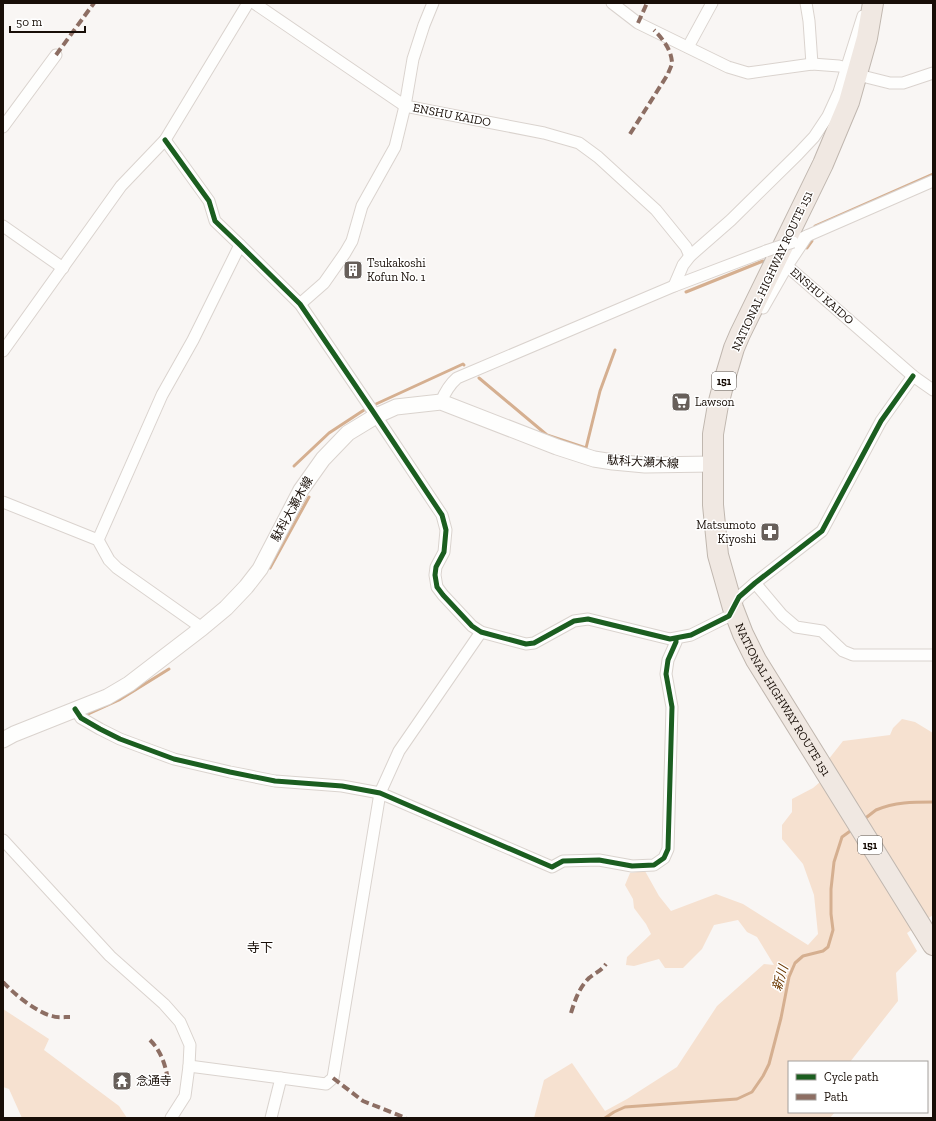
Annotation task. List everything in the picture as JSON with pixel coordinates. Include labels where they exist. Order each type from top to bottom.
[{"type":"highway","name":"NATIONAL HIGHWAY ROUTE 151","points":[[873,4],[868,38],[854,71],[849,102],[823,164],[746,320],[734,348],[718,404],[713,434],[713,505],[718,556],[733,608],[743,634],[756,660],[933,945]]},
{"type":"main road","name":"駄科大瀬木線","points":[[3,740],[14,734],[107,697],[129,684],[226,608],[255,575],[301,490],[323,459],[348,433],[376,416],[396,407],[441,402],[557,447],[594,459],[645,465],[713,464]]},
{"type":"street","points":[[3,350],[121,186],[166,140],[248,3]]},
{"type":"street","name":"ENSHU KAIDO","points":[[254,3],[405,106],[544,133],[579,143],[598,157],[656,210],[686,247],[690,256]]},
{"type":"street","points":[[300,304],[324,282],[345,253],[352,241],[362,206],[395,147],[405,106],[413,59],[424,25],[434,3]]},
{"type":"street","points":[[612,3],[638,23],[728,67],[748,73],[812,64],[839,66],[890,83],[903,83],[933,73]]},
{"type":"street","points":[[688,47],[712,3]]},
{"type":"street","points":[[806,3],[809,21],[812,64]]},
{"type":"street","points":[[3,127],[56,55]]},
{"type":"street","points":[[674,286],[683,265],[690,256],[731,220],[814,137],[828,116],[839,92],[854,71]]},
{"type":"street","points":[[166,140],[209,201],[215,221],[300,304],[442,515],[446,530],[444,552],[436,567],[435,575],[438,587],[472,626],[481,632],[526,644],[534,643],[574,621],[588,619],[670,639],[676,639],[691,635],[729,616],[739,597],[822,531],[881,421],[913,376]]},
{"type":"street","points":[[441,402],[445,391],[451,382],[457,378],[674,286],[808,236],[933,181]]},
{"type":"street","points":[[3,226],[62,268]]},
{"type":"street","name":"ENSHU KAIDO","points":[[808,236],[787,266],[913,376],[933,390]]},
{"type":"street","points":[[98,540],[162,395],[193,340],[240,244]]},
{"type":"street","points":[[746,320],[756,320],[787,266]]},
{"type":"street","points":[[3,502],[98,540],[109,560],[117,568],[202,628]]},
{"type":"street","points":[[755,583],[782,616],[796,627],[822,631],[843,651],[853,655],[933,655]]},
{"type":"street","points":[[189,1066],[326,1084],[333,1078],[380,793],[399,751],[481,632]]},
{"type":"street","points":[[75,709],[81,718],[120,739],[174,758],[230,772],[275,781],[342,786],[380,793],[552,867],[564,861],[578,860],[599,860],[632,866],[654,865],[664,858],[668,849],[672,707],[666,674],[668,660],[676,639]]},
{"type":"street","points":[[3,840],[110,956],[164,1004],[180,1022],[190,1046],[189,1066],[185,1096],[171,1118]]},
{"type":"street","points":[[270,1118],[281,1078]]},
{"type":"shaded area","points":[[902,719],[915,722],[933,733],[933,915],[907,933],[917,951],[896,973],[898,1001],[851,1061],[788,1061],[788,1113],[834,1113],[830,1118],[534,1118],[544,1080],[572,1063],[605,1111],[627,1099],[677,1067],[717,1006],[764,964],[774,965],[757,937],[747,932],[738,920],[714,925],[702,949],[683,968],[665,968],[659,959],[634,966],[626,965],[627,957],[651,934],[646,924],[634,908],[633,899],[625,885],[630,873],[645,871],[659,896],[671,911],[716,894],[743,904],[808,945],[818,934],[814,895],[803,864],[782,839],[782,825],[792,812],[792,799],[813,788],[827,776],[828,760],[843,741],[890,735],[893,728]]},
{"type":"shaded area","points":[[3,1009],[49,1039],[44,1050],[119,1106],[127,1118],[22,1118],[9,1089],[3,1087]]},
{"type":"waterway","points":[[815,226],[933,174]]},
{"type":"waterway","points":[[807,248],[812,241]]},
{"type":"waterway","points":[[686,292],[763,261]]},
{"type":"waterway","points":[[479,378],[547,435],[586,448],[600,391],[615,350]]},
{"type":"waterway","points":[[376,404],[463,364],[464,365]]},
{"type":"waterway","points":[[294,466],[329,433],[364,410]]},
{"type":"waterway","points":[[270,568],[309,497]]},
{"type":"waterway","points":[[86,715],[119,700],[169,669]]},
{"type":"waterway","name":"新川","points":[[863,820],[876,810],[890,805],[911,802],[933,802]]},
{"type":"waterway","name":"新川","points":[[605,1118],[625,1107],[737,1099],[752,1092],[769,1064],[781,1018],[789,977],[795,963],[803,956],[823,951],[828,947],[833,930],[831,914],[831,889],[834,862],[842,837],[853,829]]},
{"type":"marked path","points":[[56,55],[94,3]]},
{"type":"marked path","points":[[638,23],[647,3]]},
{"type":"marked path","points":[[630,134],[668,74],[672,64],[668,48],[654,30]]},
{"type":"marked path","points":[[571,1013],[580,990],[589,978],[606,964]]},
{"type":"marked path","points":[[3,982],[19,997],[39,1011],[54,1017],[70,1017]]},
{"type":"marked path","points":[[150,1040],[162,1058],[168,1079]]},
{"type":"marked path","points":[[333,1078],[363,1101],[406,1118]]},
{"type":"cycle path","points":[[165,140],[209,201],[215,221],[300,304],[442,515],[446,530],[444,552],[436,567],[435,575],[437,587],[472,626],[481,632],[526,644],[534,643],[574,621],[588,619],[670,639],[691,635],[729,616],[739,597],[822,531],[881,421],[913,376]]},
{"type":"cycle path","points":[[75,709],[81,718],[100,729],[120,739],[174,759],[275,781],[342,786],[380,793],[552,867],[563,861],[599,860],[632,866],[654,865],[664,858],[668,849],[672,707],[666,674],[668,660],[676,639]]},
{"type":"place","name":"Tsukakoshi Kofun No. 1","points":[[353,270]]},
{"type":"place","name":"Lawson","points":[[681,402]]},
{"type":"place","name":"Matsumoto Kiyoshi","points":[[770,532]]},
{"type":"place","name":"念通寺","points":[[122,1081]]},
{"type":"district","name":"寺下","points":[[260,947]]}]
